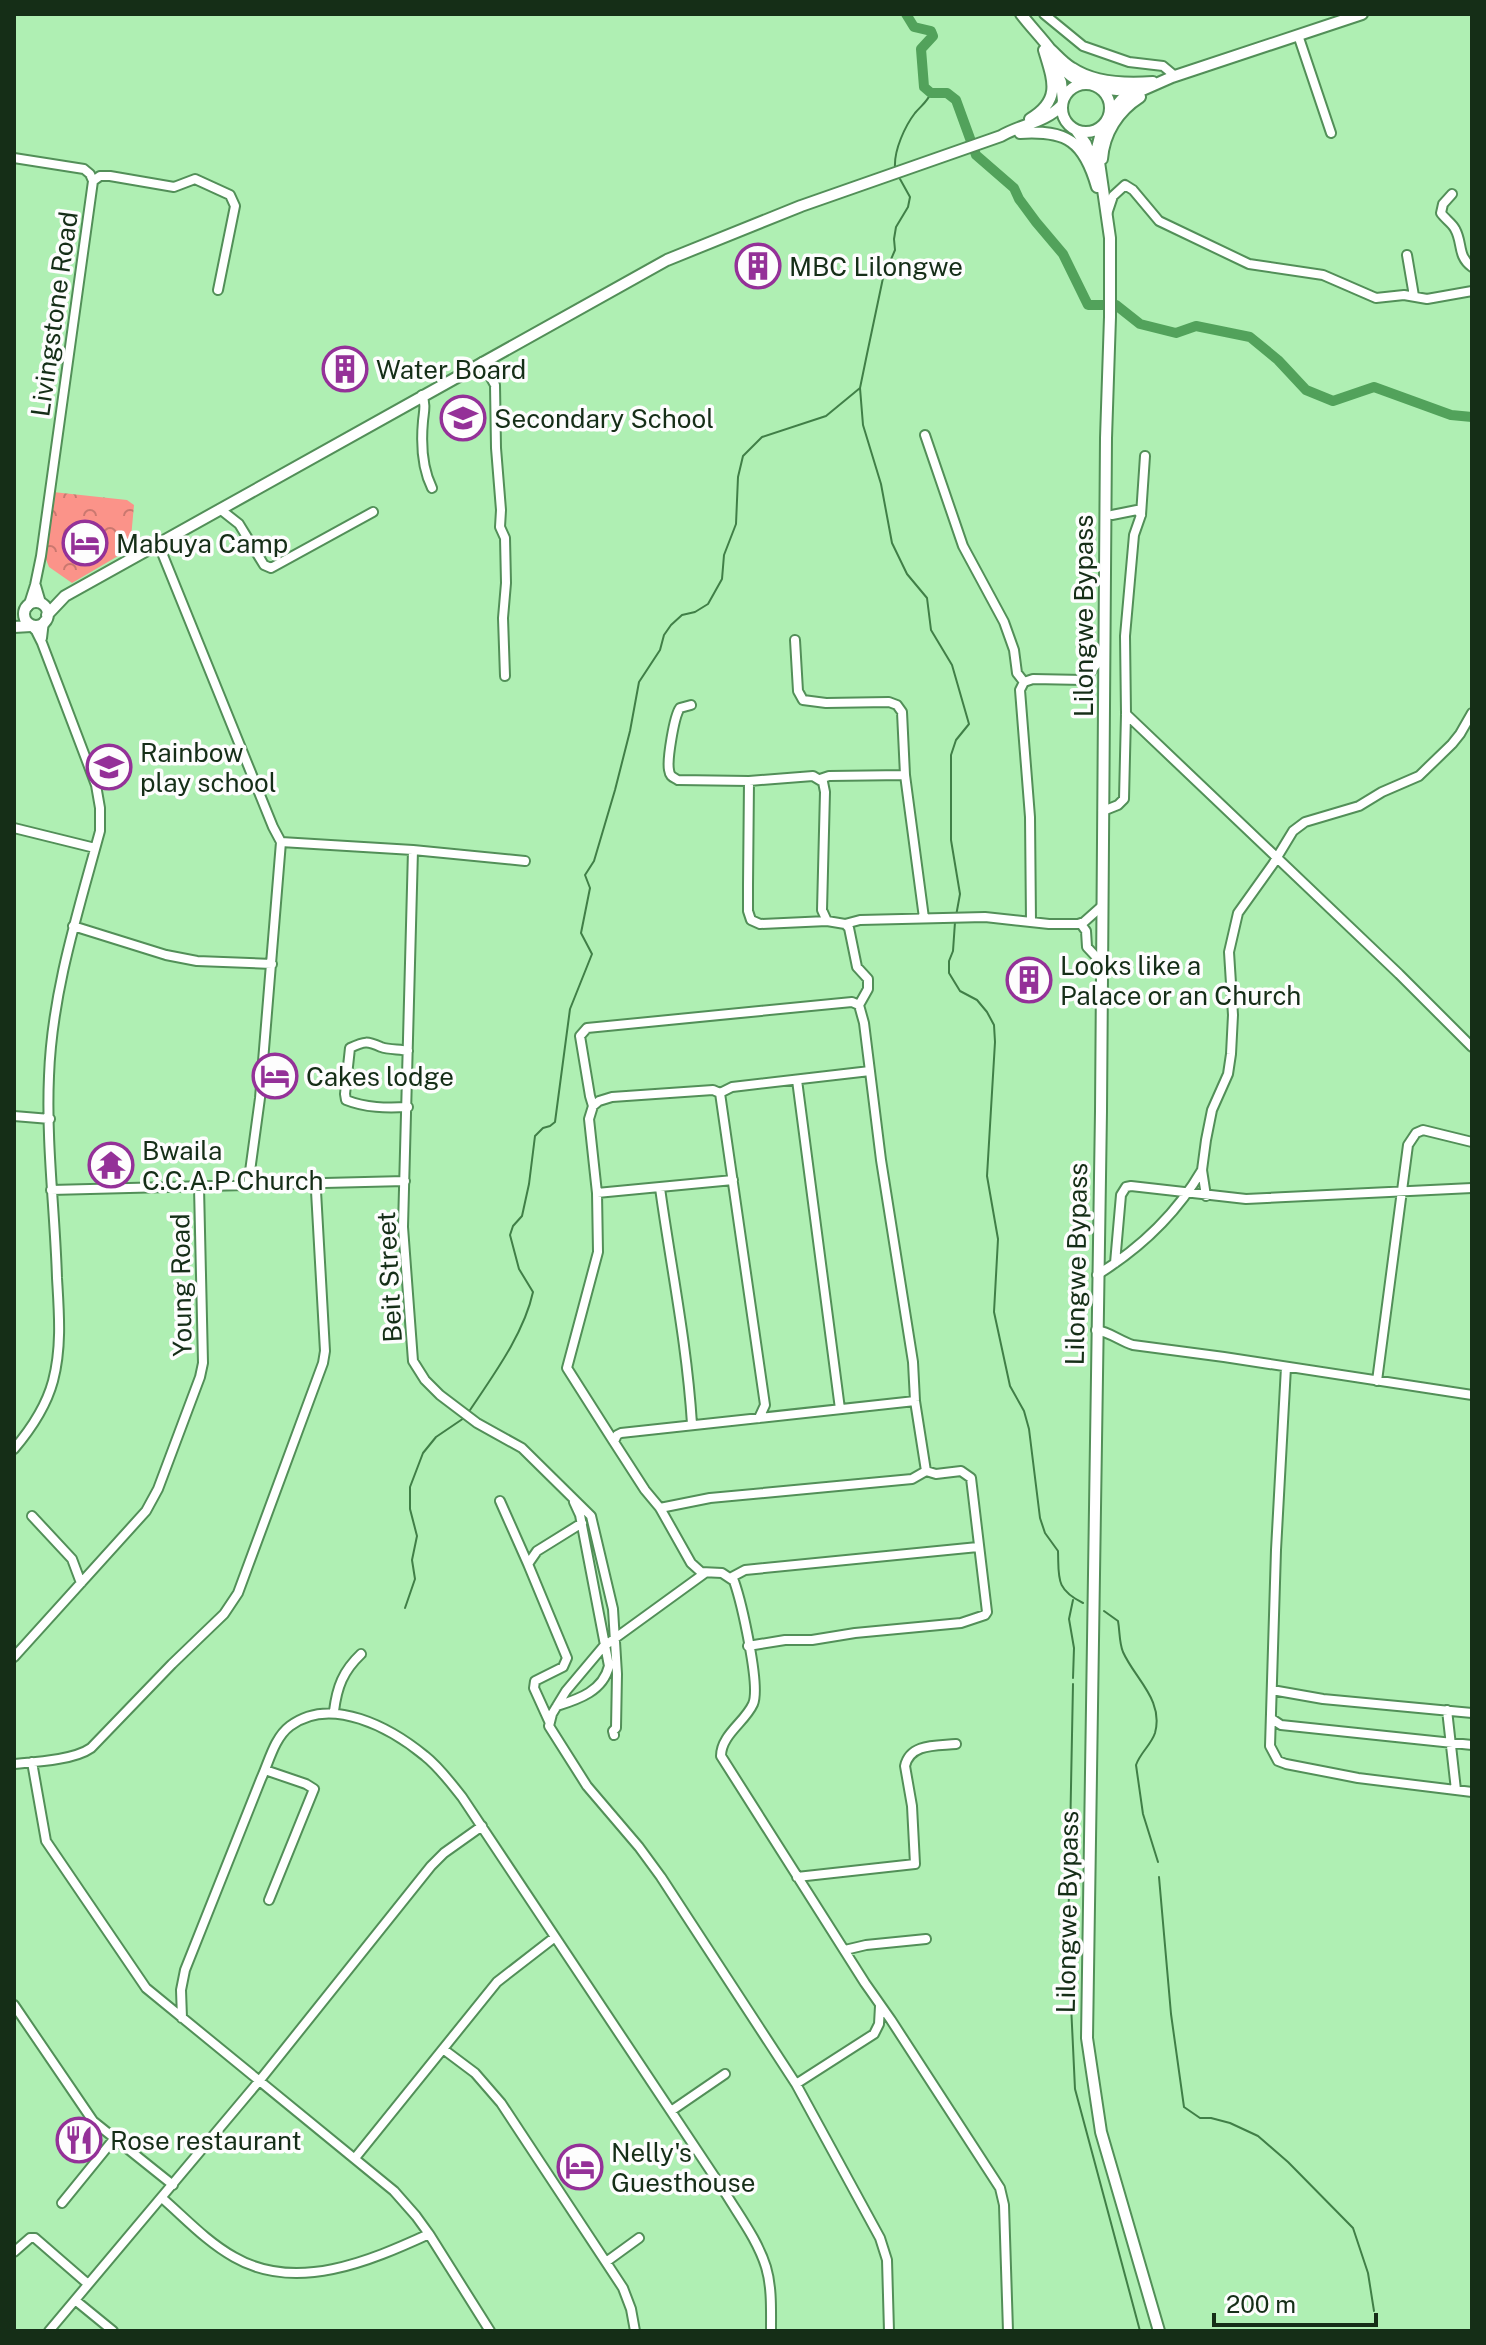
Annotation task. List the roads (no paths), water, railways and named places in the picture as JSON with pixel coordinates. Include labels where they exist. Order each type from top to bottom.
[{"type":"main road","points":[[1021,14],[1067,75],[1087,84],[1124,90],[1174,77]]},
{"type":"main road","points":[[1019,130],[1047,125],[1090,132],[1103,125],[1122,99],[1174,77],[1362,14]]},
{"type":"main road","points":[[1046,48],[1080,72],[1113,82],[1153,82]]},
{"type":"main road","points":[[1046,48],[1061,82],[1062,114],[1072,127]]},
{"type":"main road","points":[[1019,130],[1050,101],[1052,81],[1046,48]]},
{"type":"main road","points":[[1102,184],[1104,145],[1116,119],[1131,102],[1174,77]]},
{"type":"main road","points":[[14,624],[34,603],[65,596],[667,260],[801,206],[1019,130],[1044,118],[1062,103],[1072,88],[1087,84]]},
{"type":"main road","points":[[1099,87],[1108,98],[1110,113]]},
{"type":"main road","name":"Lilongwe Bypass","points":[[1103,125],[1097,148],[1107,215],[1110,317],[1087,2038],[1101,2132],[1159,2331]]},
{"type":"main road","name":"Lilongwe Bypass","points":[[1072,127],[1089,150],[1102,184]]},
{"type":"main road","points":[[1019,130],[1054,133],[1075,144],[1090,166],[1107,215]]},
{"type":"main road","points":[[14,624],[37,625],[65,596]]},
{"type":"main road","points":[[41,603],[47,608],[45,618]]},
{"type":"main road","points":[[26,609],[25,620],[31,626]]},
{"type":"street","points":[[1044,14],[1083,46],[1108,57],[1163,66],[1174,77]]},
{"type":"street","points":[[1298,35],[1331,133]]},
{"type":"street","name":"Livingstone Road","points":[[14,158],[84,169],[93,181],[35,585],[26,609]]},
{"type":"street","points":[[93,181],[100,176],[110,176],[174,187],[195,179],[230,195],[235,206],[218,290]]},
{"type":"street","points":[[1107,215],[1113,196],[1125,185],[1159,221],[1249,264],[1323,275],[1376,298],[1404,295],[1427,299],[1472,291]]},
{"type":"street","points":[[1452,194],[1443,204],[1441,213],[1456,229],[1464,262],[1472,267]]},
{"type":"street","points":[[1407,255],[1414,296]]},
{"type":"street","points":[[482,362],[495,385],[500,527],[505,538],[505,676]]},
{"type":"street","points":[[422,395],[425,402],[423,466],[432,488]]},
{"type":"street","points":[[925,435],[963,546],[1004,622],[1014,650],[1017,673],[1024,682]]},
{"type":"street","points":[[1103,811],[1124,799],[1125,636],[1134,535],[1141,515],[1145,456]]},
{"type":"street","points":[[220,509],[239,524],[264,565],[271,568],[373,512]]},
{"type":"street","points":[[1112,515],[1137,510],[1141,515]]},
{"type":"street","points":[[158,543],[281,842],[257,1128],[248,1186]]},
{"type":"street","name":"Livingstone Road","points":[[35,585],[41,603]]},
{"type":"street","points":[[42,643],[45,618]]},
{"type":"street","points":[[14,1449],[44,1405],[59,1354],[49,1076],[58,994],[101,820],[96,785],[42,643],[31,626]]},
{"type":"street","points":[[795,640],[798,691],[803,700],[826,703],[889,702],[902,712],[905,775],[924,918]]},
{"type":"street","points":[[1024,682],[1033,679],[1080,680],[1087,677],[1105,654]]},
{"type":"street","points":[[1087,677],[1105,684]]},
{"type":"street","points":[[1024,682],[1020,695],[1030,817],[1031,922]]},
{"type":"street","points":[[691,705],[680,708],[674,718],[669,771],[678,780],[749,781],[813,776],[820,779],[829,776],[905,775]]},
{"type":"street","points":[[1206,1196],[1202,1170],[1212,1110],[1228,1074],[1231,1054],[1233,1015],[1229,946],[1238,913],[1293,831],[1305,822],[1359,806],[1419,776],[1460,734],[1472,713]]},
{"type":"street","points":[[1126,714],[1472,1047]]},
{"type":"street","points":[[820,779],[825,792],[822,910],[827,921]]},
{"type":"street","points":[[749,781],[749,916],[760,924],[827,921],[845,924],[860,920],[993,917],[1049,924],[1081,924],[1102,906]]},
{"type":"street","points":[[14,828],[95,848]]},
{"type":"street","points":[[281,842],[525,861]]},
{"type":"street","points":[[405,1181],[413,850]]},
{"type":"street","points":[[845,924],[849,928],[857,967],[869,982],[859,1005],[913,1362],[915,1401],[926,1471]]},
{"type":"street","points":[[1081,924],[1086,931],[1087,947],[1101,962]]},
{"type":"street","points":[[73,926],[166,955],[197,961],[272,964]]},
{"type":"street","points":[[593,1106],[580,1036],[587,1028],[852,1002],[859,1005]]},
{"type":"street","points":[[408,1051],[368,1042],[350,1048],[345,1094],[346,1100],[357,1105],[383,1109],[408,1107]]},
{"type":"street","points":[[870,1071],[732,1087],[720,1093],[713,1090],[612,1097],[593,1106],[589,1119],[597,1193],[597,1260],[567,1368],[645,1490],[660,1508],[691,1563],[705,1573],[722,1573],[730,1578],[737,1591],[754,1676],[755,1697],[753,1705],[724,1742],[721,1756],[1000,2188],[1004,2205],[1008,2331]]},
{"type":"street","points":[[797,1080],[840,1409]]},
{"type":"street","points":[[720,1093],[765,1405],[759,1418]]},
{"type":"street","points":[[14,1116],[50,1119]]},
{"type":"street","points":[[1377,1381],[1408,1145],[1416,1133],[1423,1130],[1472,1142]]},
{"type":"street","points":[[1097,1275],[1162,1224],[1202,1170]]},
{"type":"street","points":[[597,1193],[733,1180]]},
{"type":"street","name":"Beit Street","points":[[51,1190],[405,1181],[403,1227],[413,1361],[417,1371],[440,1395],[462,1413],[522,1448],[591,1516],[609,1587],[616,1638],[614,1735]]},
{"type":"street","points":[[14,1764],[84,1753],[91,1748],[224,1614],[238,1593],[323,1363],[325,1351],[316,1191],[308,1184]]},
{"type":"street","name":"Young Road","points":[[14,1657],[146,1511],[154,1498],[200,1377],[204,1348],[199,1187]]},
{"type":"street","points":[[1115,1263],[1121,1195],[1126,1187],[1246,1199],[1472,1188]]},
{"type":"street","points":[[660,1188],[677,1307],[685,1341],[692,1424]]},
{"type":"street","points":[[1096,1330],[1133,1345],[1472,1395]]},
{"type":"street","points":[[1286,1367],[1270,1746],[1278,1761],[1333,1774],[1472,1792]]},
{"type":"street","points":[[614,1442],[621,1433],[915,1401]]},
{"type":"street","points":[[660,1508],[710,1498],[912,1479],[926,1471],[936,1474],[961,1471],[971,1478],[987,1612],[981,1617],[961,1623],[748,1646]]},
{"type":"street","points":[[557,1706],[582,1697],[604,1680],[609,1666],[582,1523],[567,1491]]},
{"type":"street","points":[[500,1501],[567,1658],[563,1667],[535,1681],[534,1688],[549,1726],[587,1786],[661,1877],[796,2084],[885,2250],[889,2331]]},
{"type":"street","points":[[32,1516],[72,1559],[81,1583]]},
{"type":"street","points":[[528,1564],[537,1551],[582,1523]]},
{"type":"street","points":[[730,1578],[745,1570],[978,1547]]},
{"type":"street","points":[[549,1721],[577,1677],[606,1644],[705,1573]]},
{"type":"street","points":[[334,1711],[343,1673],[361,1654]]},
{"type":"street","points":[[1272,1690],[1323,1699],[1472,1713]]},
{"type":"street","points":[[1447,1710],[1456,1790]]},
{"type":"street","points":[[182,2018],[181,1990],[185,1970],[265,1770],[289,1726],[309,1716],[334,1711],[394,1735],[426,1757],[444,1775],[482,1826],[756,2243],[769,2278],[771,2331]]},
{"type":"street","points":[[1272,1719],[1281,1725],[1472,1745]]},
{"type":"street","points":[[797,1877],[915,1864],[906,1760],[912,1751],[918,1749],[956,1744]]},
{"type":"street","points":[[32,1762],[46,1841],[138,1979],[394,2191],[429,2234],[490,2331]]},
{"type":"street","points":[[265,1770],[314,1789],[269,1900]]},
{"type":"street","points":[[49,2331],[260,2080],[431,1866],[482,1826]]},
{"type":"street","points":[[355,2158],[497,1982],[555,1937]]},
{"type":"street","points":[[845,1950],[926,1939]]},
{"type":"street","points":[[14,2005],[89,2116],[173,2185]]},
{"type":"street","points":[[796,2084],[874,2034],[879,2024],[880,2005]]},
{"type":"street","points":[[443,2049],[475,2073],[501,2103],[628,2299],[635,2331]]},
{"type":"street","points":[[671,2111],[725,2074]]},
{"type":"street","points":[[62,2203],[114,2139]]},
{"type":"street","points":[[162,2198],[232,2256],[259,2268],[285,2273],[307,2274],[372,2258],[429,2234]]},
{"type":"street","points":[[14,2259],[17,2250],[27,2240],[35,2238],[88,2284]]},
{"type":"street","points":[[606,2262],[639,2238]]},
{"type":"street","points":[[75,2300],[113,2331]]},
{"type":"waterway","points":[[906,14],[914,27],[931,31],[933,36],[921,49],[924,87],[931,93],[947,93],[956,100],[976,155],[1014,188],[1036,222],[1063,254],[1088,305],[1116,305],[1140,324],[1176,333],[1196,326],[1250,337],[1278,360],[1306,390],[1333,401],[1374,387],[1451,415],[1472,417]]},
{"type":"waterway","points":[[895,167],[896,153],[904,131],[931,93]]},
{"type":"waterway","points":[[900,179],[910,197],[908,207],[896,227],[895,250],[883,278],[860,388],[863,425],[881,484],[892,543],[907,574],[927,598],[931,630],[952,665],[969,724],[956,740],[951,755],[951,840],[960,894],[956,916]]},
{"type":"waterway","points":[[468,1413],[515,1339],[533,1292],[519,1269],[510,1235],[522,1216],[535,1136],[555,1122],[570,1009],[592,954],[581,933],[590,888],[585,875],[594,861],[615,790],[639,682],[660,650],[671,625],[682,615],[708,604],[722,579],[724,555],[736,524],[738,477],[743,456],[762,437],[826,416],[860,388]]},
{"type":"waterway","points":[[955,922],[949,973],[960,991],[977,1000],[994,1025],[987,1176],[998,1239],[994,1312],[1010,1386],[1024,1411],[1029,1429],[1040,1518],[1045,1533],[1058,1551],[1063,1588],[1083,1603]]},
{"type":"waterway","points":[[405,1608],[415,1579],[412,1560],[417,1536],[410,1509],[410,1487],[423,1453],[436,1437],[464,1418]]},
{"type":"waterway","points":[[1073,1600],[1069,1619],[1074,1648],[1073,1678]]},
{"type":"waterway","points":[[1104,1611],[1118,1621],[1123,1652],[1147,1690],[1155,1710],[1155,1733],[1136,1765],[1143,1814],[1158,1862]]},
{"type":"waterway","points":[[1073,1684],[1068,1941],[1075,2089],[1140,2331]]},
{"type":"waterway","points":[[1159,1877],[1171,2014],[1184,2107],[1200,2118],[1230,2123],[1258,2136],[1353,2228],[1368,2273],[1374,2311]]},
{"type":"place","name":"MBC Lilongwe","points":[[758,266]]},
{"type":"place","name":"Water Board","points":[[345,369]]},
{"type":"place","name":"Secondary School","points":[[463,418]]},
{"type":"place","name":"Mabuya Camp","points":[[85,543]]},
{"type":"place","name":"Rainbow play school","points":[[109,767]]},
{"type":"place","name":"Looks like a Palace or an Church","points":[[1029,980]]},
{"type":"place","name":"Cakes lodge","points":[[275,1076]]},
{"type":"place","name":"Bwaila C.C.A.P Church","points":[[111,1165]]},
{"type":"place","name":"Rose restaurant","points":[[79,2140]]},
{"type":"place","name":"Nelly's Guesthouse","points":[[580,2167]]}]
